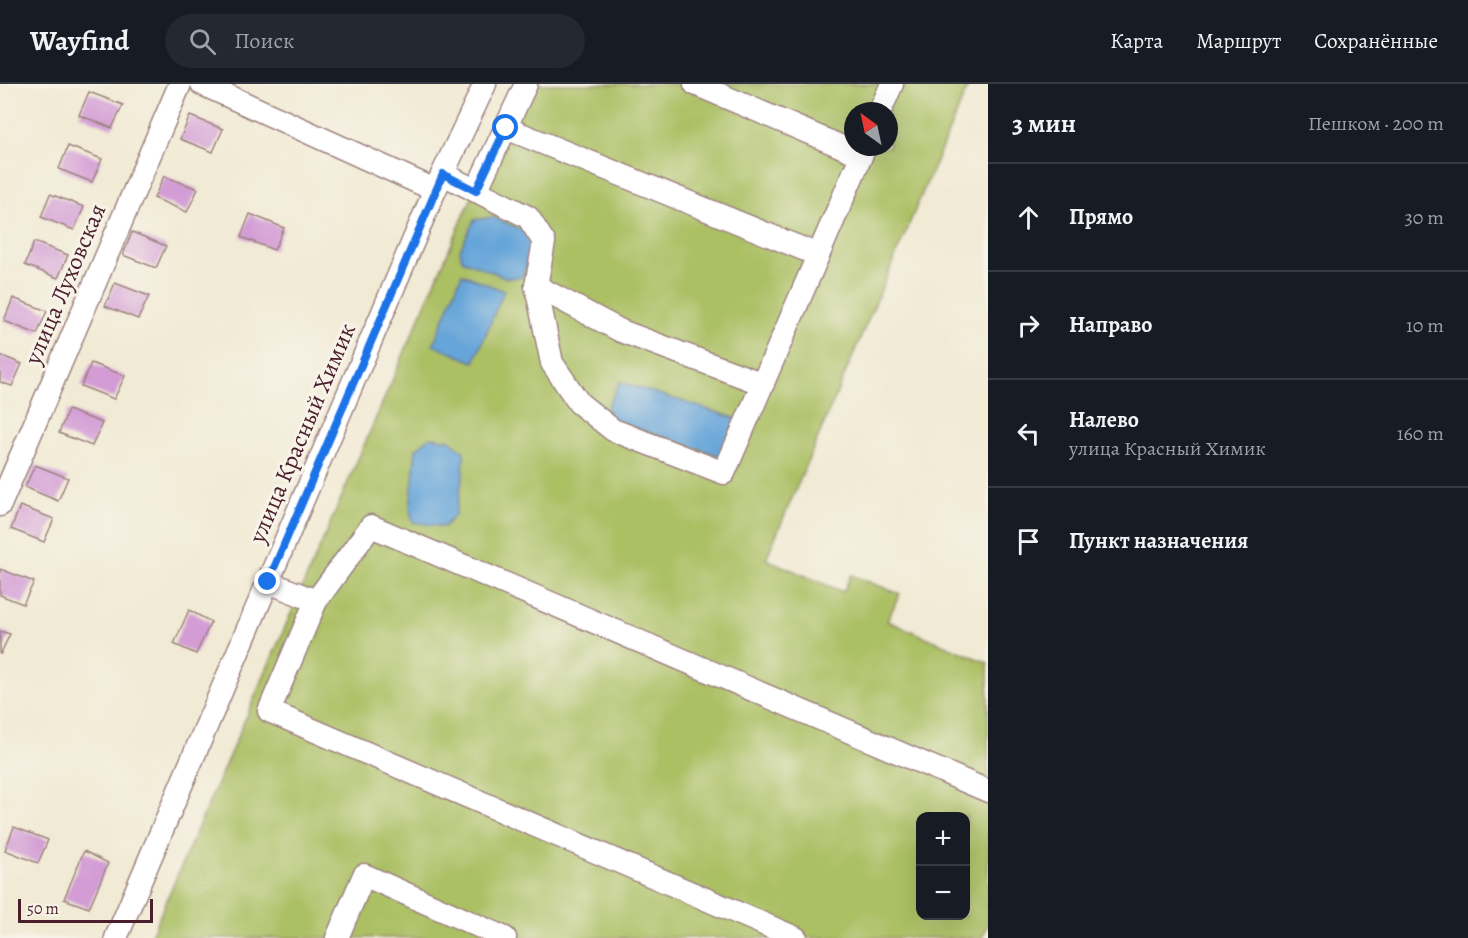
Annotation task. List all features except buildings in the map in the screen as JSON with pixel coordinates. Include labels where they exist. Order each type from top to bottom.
[{"type":"street","name":"улица Луховская","points":[[0,505],[180,84]]},
{"type":"street","points":[[204,84],[439,182],[476,191],[528,217],[544,242],[536,286],[552,363],[579,403],[613,430],[724,473],[861,156]]},
{"type":"street","name":"улица Красный Химик","points":[[116,938],[439,182],[485,84]]},
{"type":"street","points":[[476,191],[526,84]]},
{"type":"street","points":[[695,84],[844,143]]},
{"type":"street","points":[[884,102],[892,84]]},
{"type":"street","points":[[506,128],[818,255]]},
{"type":"street","points":[[536,286],[621,331],[763,384]]},
{"type":"street","points":[[796,938],[269,711],[316,601],[371,526],[988,791]]},
{"type":"street","points":[[268,582],[316,601]]},
{"type":"street","points":[[337,938],[364,875],[505,938]]},
{"type":"green space","points":[[521,84],[969,84],[766,559],[843,592],[851,575],[900,594],[887,621],[988,663],[988,925],[982,938],[150,938]]},
{"type":"water","points":[[493,217],[529,233],[535,243],[522,277],[507,278],[462,260],[460,250],[474,220]]},
{"type":"water","points":[[462,274],[504,291],[474,362],[433,345]]},
{"type":"water","points":[[620,382],[741,420],[721,456],[611,420],[607,407]]},
{"type":"water","points":[[431,437],[450,440],[464,452],[463,476],[455,515],[444,527],[413,522],[410,510],[416,449]]},
{"type":"route","points":[[268,582],[443,174],[476,191],[506,128]]}]
